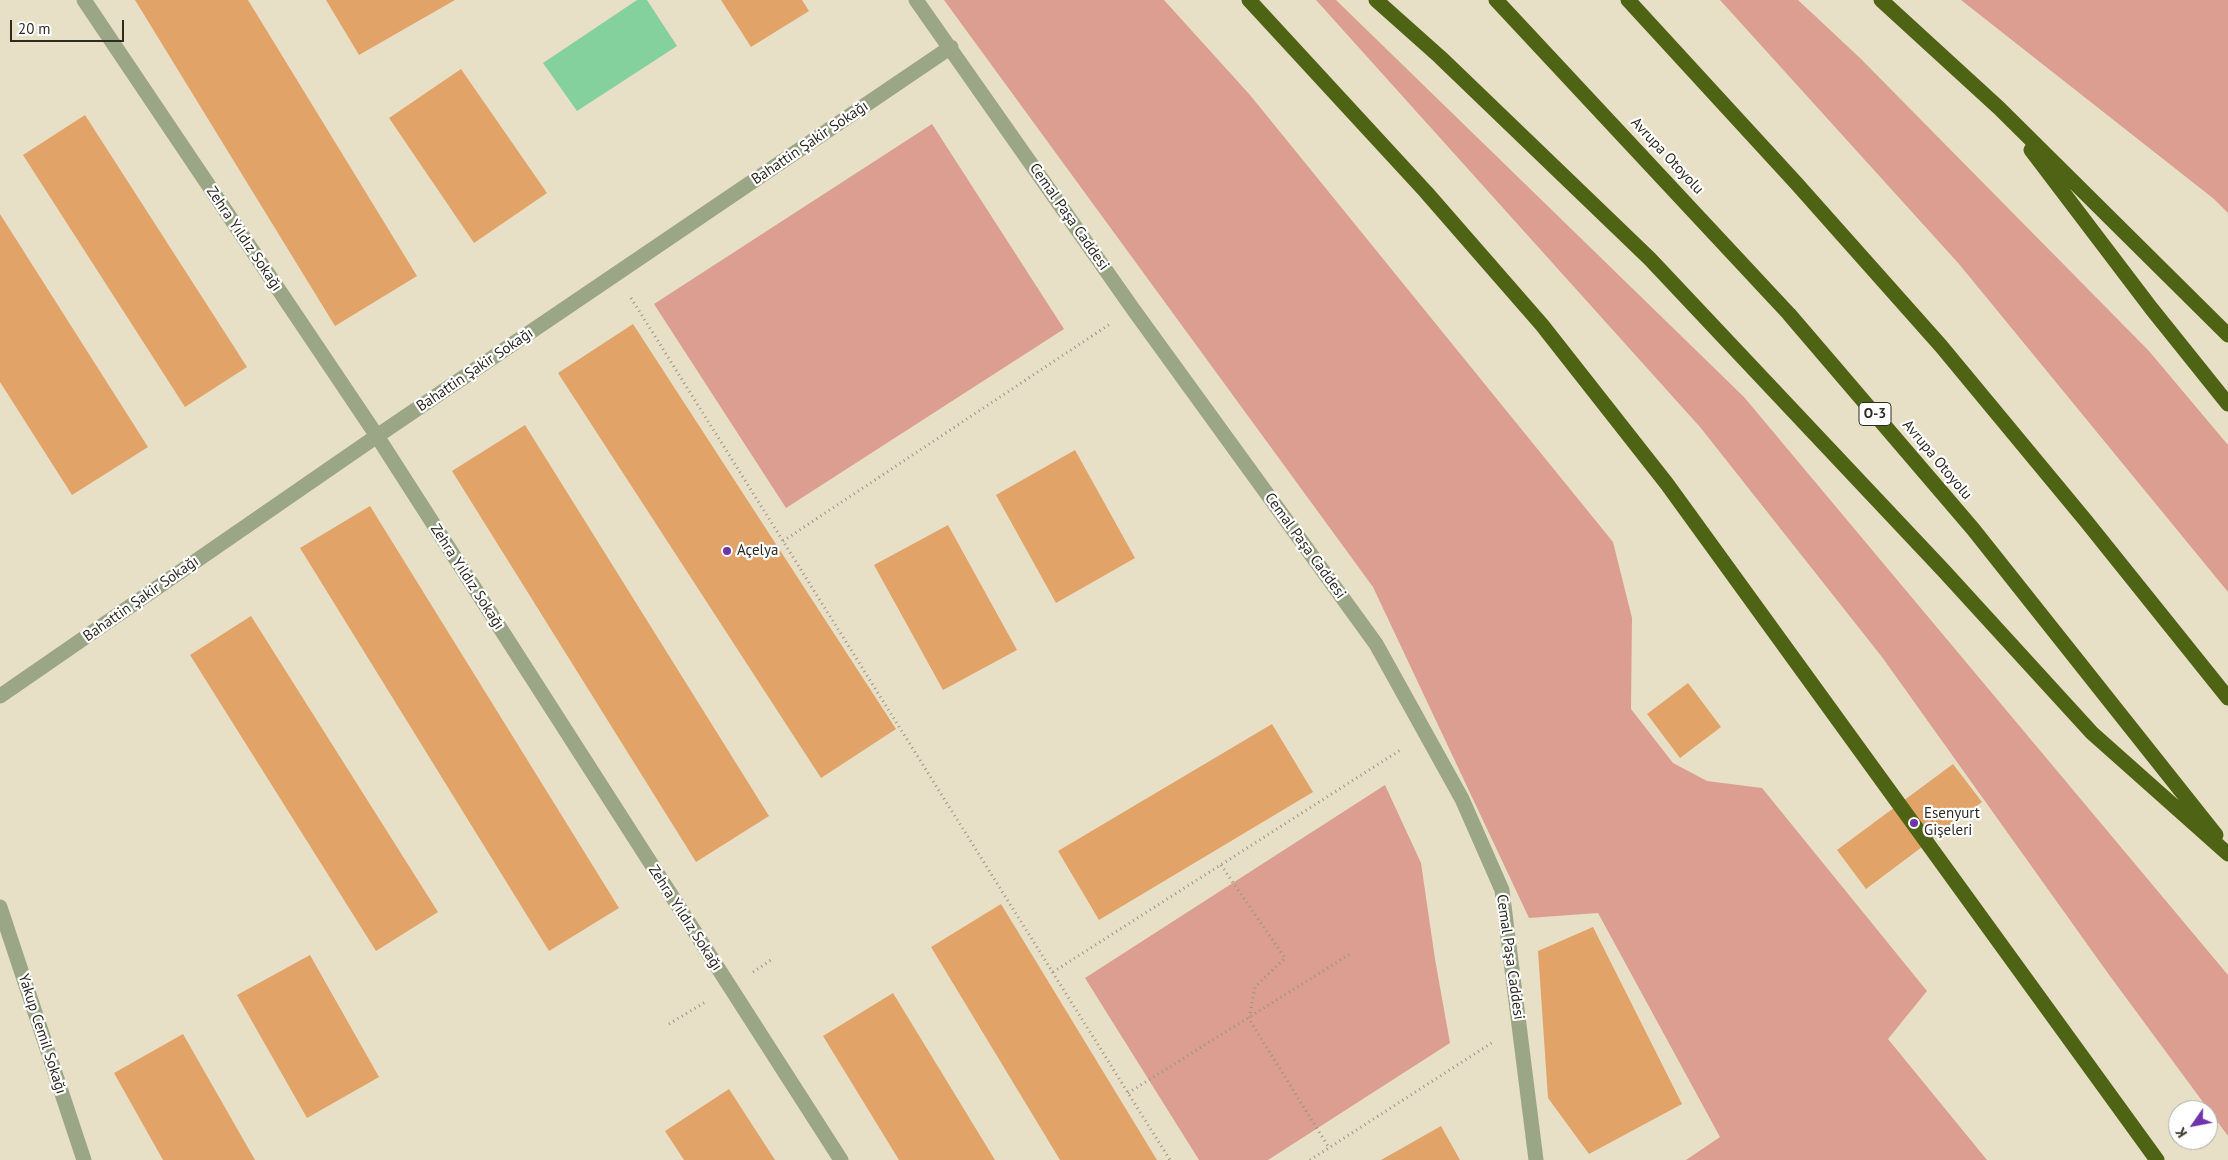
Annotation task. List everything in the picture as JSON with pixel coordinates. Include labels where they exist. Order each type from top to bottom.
[{"type":"highway","points":[[1250,0],[1426,192],[1542,325],[1667,484],[2158,1160]]},
{"type":"highway","points":[[1376,0],[1440,57],[1650,259],[1938,564],[2092,733],[2228,854]]},
{"type":"highway","name":"Avrupa Otoyolu","points":[[1496,0],[1796,321],[1973,528],[2228,850]]},
{"type":"highway","points":[[1628,0],[1797,184],[1941,346],[2086,521],[2228,698]]},
{"type":"highway","points":[[1882,0],[1999,108],[2228,335]]},
{"type":"highway","points":[[1999,108],[2151,308],[2228,404]]},
{"type":"street","name":"Zehra Yıldız Sokağı","points":[[84,0],[378,436],[841,1160]]},
{"type":"street","name":"Cemal Paşa Caddesi","points":[[916,0],[951,47],[1133,309],[1376,644],[1462,799],[1502,890],[1536,1160]]},
{"type":"street","name":"Bahattin Şakir Sokağı","points":[[0,696],[378,436],[951,47]]},
{"type":"street","name":"Yakup Cemil Sokağı","points":[[0,907],[84,1160]]},
{"type":"path","points":[[616,274],[1170,1160]]},
{"type":"path","points":[[783,541],[1133,309]]},
{"type":"path","points":[[1052,972],[1426,734]]},
{"type":"path","points":[[1221,865],[1285,958],[1255,986],[1249,1019],[1329,1148]]},
{"type":"path","points":[[1128,1093],[1350,954]]},
{"type":"path","points":[[1310,1160],[1519,1025]]},
{"type":"shaded area","points":[[637,0],[647,0],[677,46],[577,111],[543,63]]},
{"type":"shaded area","points":[[944,0],[1164,0],[1250,95],[1613,542],[1632,618],[1631,709],[1673,763],[1707,781],[1762,788],[1927,991],[1888,1039],[1987,1160],[1686,1160],[1720,1137],[1598,913],[1529,918],[1373,587]]},
{"type":"shaded area","points":[[1316,0],[1336,0],[1744,397],[2228,975],[2228,1136],[2218,1122],[2218,1100],[2201,1100],[2107,972],[1882,657],[1700,427]]},
{"type":"shaded area","points":[[1720,0],[1798,0],[1860,58],[2149,351],[2228,445],[2228,592],[1959,264]]},
{"type":"shaded area","points":[[1961,0],[2228,0],[2228,213],[2214,199]]},
{"type":"shaded area","points":[[932,124],[1064,329],[786,508],[654,304]]},
{"type":"shaded area","points":[[1385,785],[1421,863],[1450,1043],[1268,1160],[1199,1160],[1085,978]]},
{"type":"building","points":[[135,0],[248,0],[417,276],[335,326]]},
{"type":"building","points":[[326,0],[455,0],[359,55]]},
{"type":"building","points":[[721,0],[802,0],[809,11],[751,47]]},
{"type":"building","points":[[461,69],[547,193],[474,243],[389,118]]},
{"type":"building","points":[[85,115],[247,367],[185,407],[23,155]]},
{"type":"building","points":[[0,214],[148,447],[72,495],[0,382]]},
{"type":"building","name":"Açelya","points":[[633,324],[896,729],[821,778],[558,373]]},
{"type":"building","points":[[525,425],[769,816],[696,862],[452,471]]},
{"type":"building","points":[[1075,450],[1135,558],[1056,603],[996,495]]},
{"type":"building","points":[[370,506],[619,908],[549,951],[300,548]]},
{"type":"building","points":[[948,525],[1017,650],[943,690],[874,565]]},
{"type":"building","points":[[251,616],[438,912],[376,951],[190,655]]},
{"type":"building","points":[[1688,683],[1721,727],[1680,758],[1647,714]]},
{"type":"building","points":[[1272,724],[1313,792],[1099,920],[1058,851]]},
{"type":"building","name":"Esenyurt Gişeleri","points":[[1953,764],[1982,802],[1866,889],[1837,850]]},
{"type":"building","points":[[1001,904],[1157,1160],[1060,1160],[931,947]]},
{"type":"building","points":[[1593,927],[1682,1104],[1589,1154],[1548,1098],[1538,951]]},
{"type":"building","points":[[310,955],[379,1077],[307,1118],[237,995]]},
{"type":"building","points":[[893,993],[995,1160],[899,1160],[823,1036]]},
{"type":"building","points":[[183,1034],[255,1160],[163,1160],[114,1073]]},
{"type":"building","points":[[729,1089],[775,1160],[684,1160],[665,1131]]},
{"type":"building","points":[[1441,1126],[1460,1160],[1381,1160]]},
{"type":"place","name":"Açelya","points":[[727,551]]},
{"type":"place","name":"Esenyurt Gişeleri","points":[[1914,823]]}]
